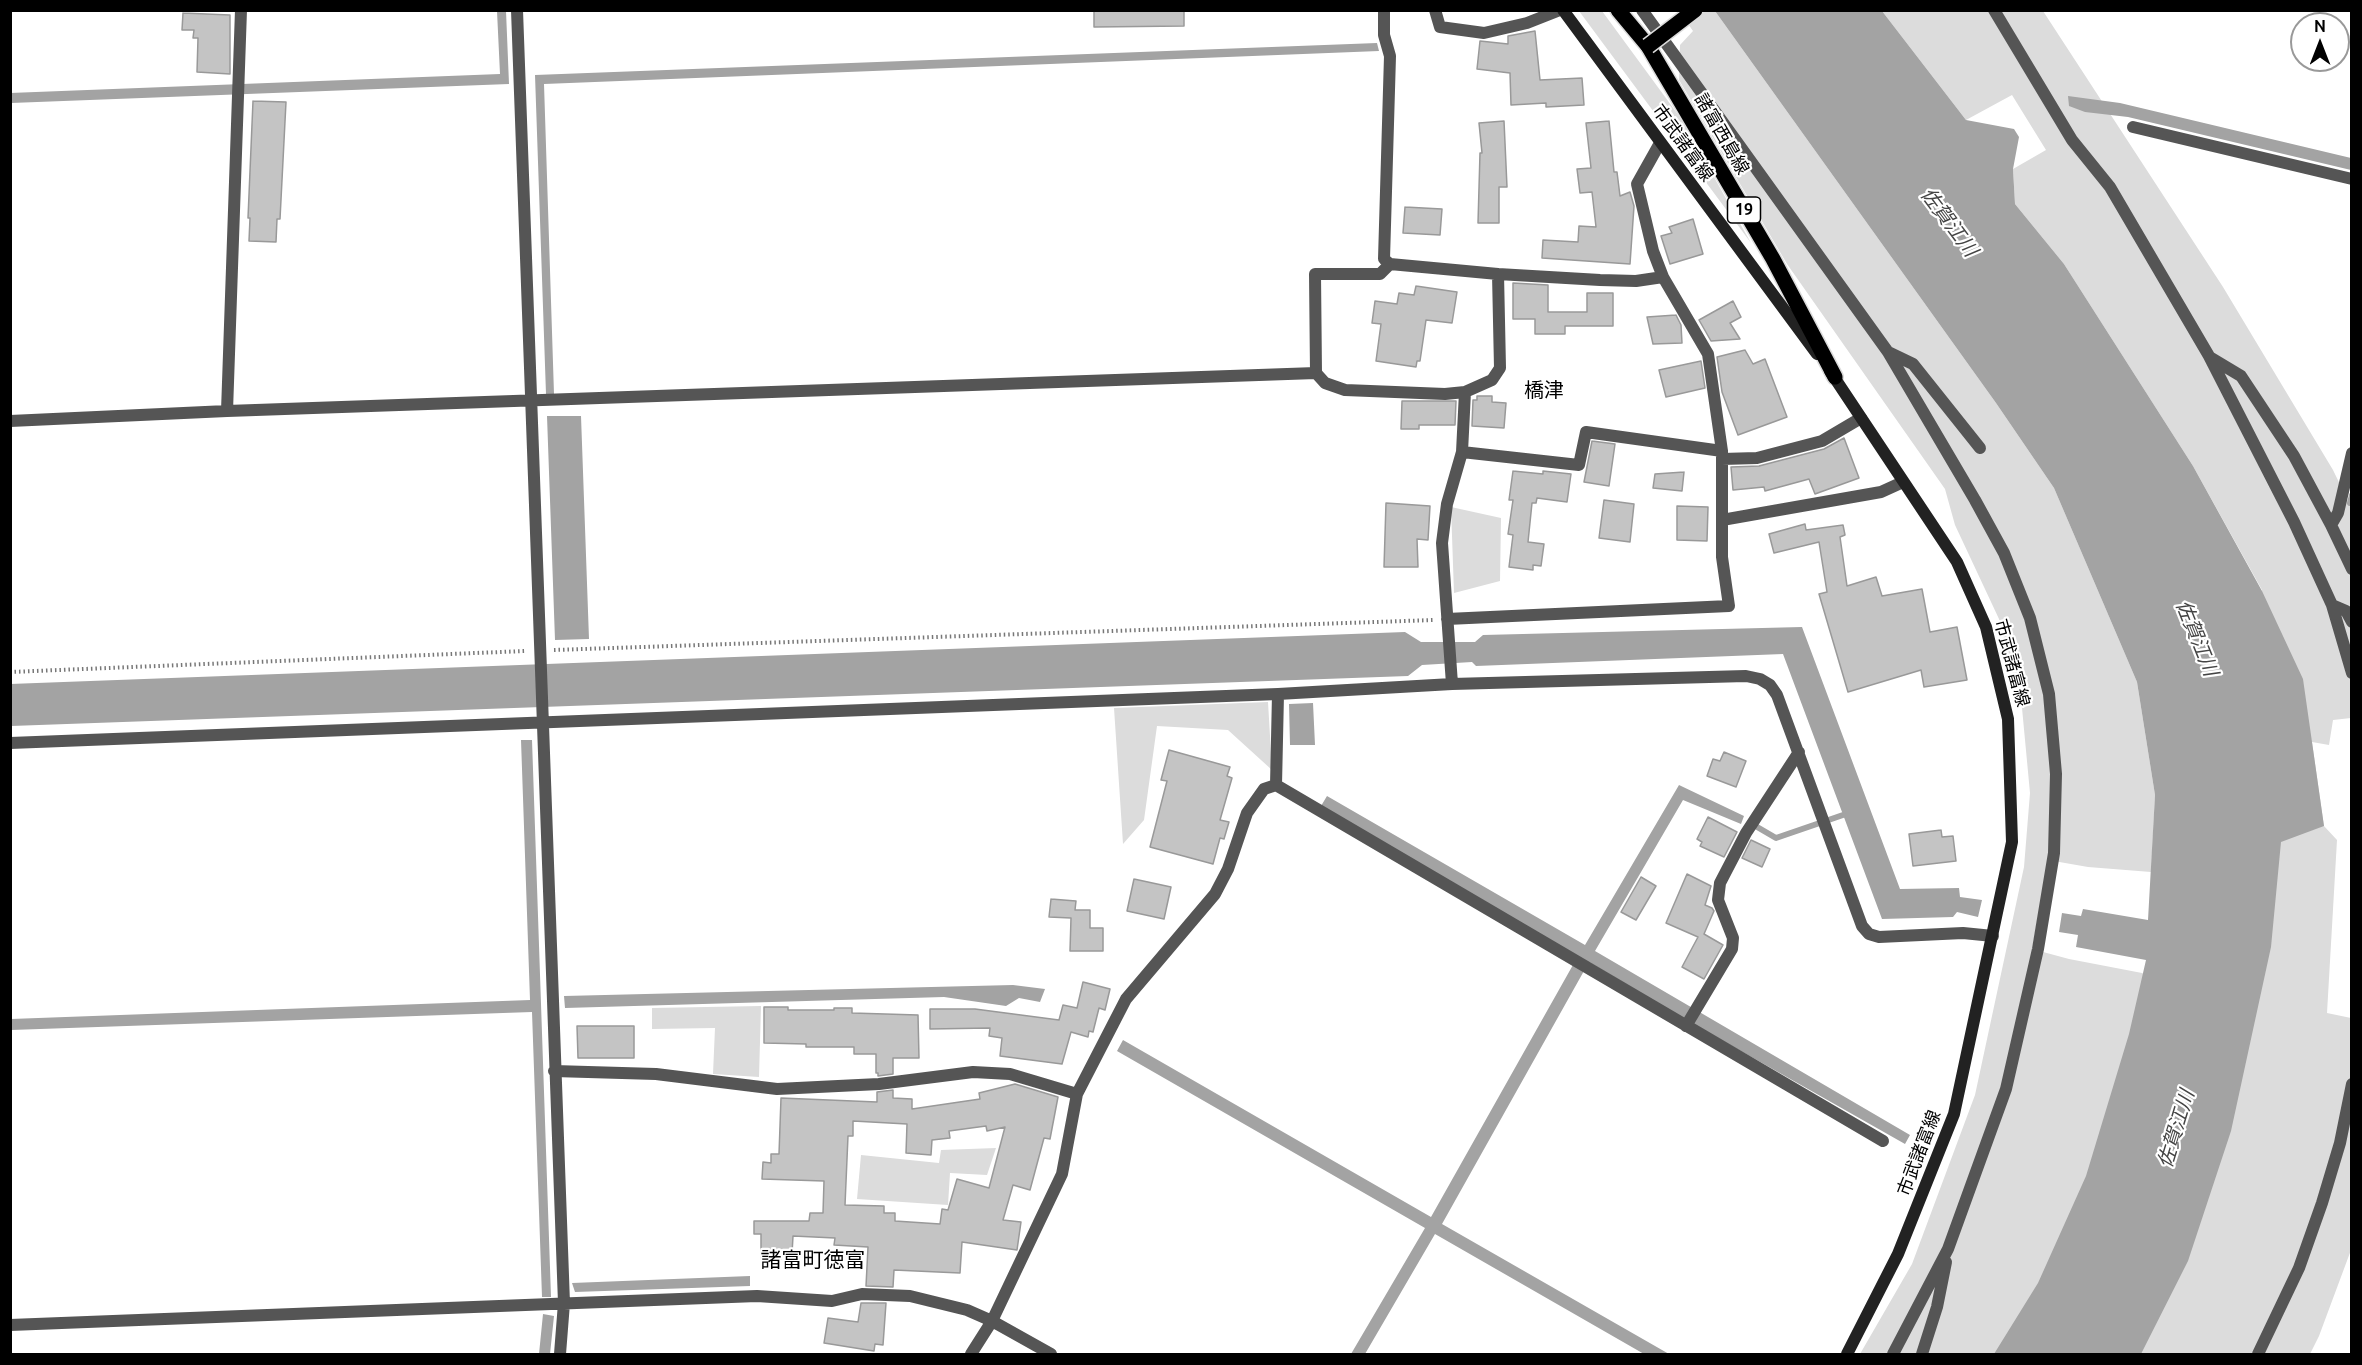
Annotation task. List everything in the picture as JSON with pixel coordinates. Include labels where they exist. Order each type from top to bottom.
[{"type":"main road","name":"市武諸富線","points":[[1561,10],[1834,377],[1957,562],[1986,627],[2008,718],[2012,842],[1954,1114],[1898,1254],[1847,1354]]},
{"type":"main road","name":"諸富西島線","points":[[1618,10],[1654,41],[1773,259],[1834,377]]},
{"type":"main road","points":[[1654,41],[1695,10]]},
{"type":"street","points":[[227,411],[240,10]]},
{"type":"street","points":[[517,10],[564,1303],[560,1354]]},
{"type":"street","points":[[1384,10],[1384,35],[1390,57],[1384,258],[1390,264],[1600,280],[1636,281],[1663,277]]},
{"type":"street","points":[[1436,10],[1440,27],[1484,33],[1527,23],[1561,10]]},
{"type":"street","points":[[1642,10],[1654,41],[1888,352],[1999,544],[2030,618],[2049,694],[2056,774],[2055,853],[2038,949],[2006,1089],[1948,1249],[1893,1354]]},
{"type":"street","points":[[1994,10],[2072,140],[2110,187],[2209,356],[2294,522],[2331,605],[2352,673]]},
{"type":"street","points":[[2133,127],[2352,179]]},
{"type":"street","points":[[1447,624],[1729,606],[1722,558],[1722,455],[1708,354],[1663,277],[1653,251],[1637,184],[1660,143]]},
{"type":"street","points":[[1390,264],[1380,274],[1315,274],[1316,373],[1325,383],[1345,390],[1445,394],[1465,392],[1492,380],[1500,368],[1498,274]]},
{"type":"street","points":[[1888,352],[1913,364],[1980,448]]},
{"type":"street","points":[[2209,356],[2241,376],[2294,456],[2352,569]]},
{"type":"street","points":[[10,421],[227,411],[1316,373]]},
{"type":"street","points":[[1452,684],[1442,543],[1447,504],[1462,452],[1465,392]]},
{"type":"street","points":[[1462,452],[1578,465],[1586,432],[1722,455],[1757,458],[1822,441],[1861,418]]},
{"type":"street","points":[[2331,525],[2338,513],[2352,453]]},
{"type":"street","points":[[1722,520],[1881,492],[1903,482]]},
{"type":"street","points":[[2331,605],[2346,611],[2352,622]]},
{"type":"street","points":[[10,743],[544,716],[1278,694],[1452,684],[1746,676],[1760,679],[1770,685],[1777,695],[1862,926],[1869,934],[1879,938],[1963,933],[1993,936]]},
{"type":"street","points":[[1276,786],[1278,694]]},
{"type":"street","points":[[1687,1024],[1732,949],[1733,938],[1718,900],[1720,883],[1746,833],[1798,752]]},
{"type":"street","points":[[971,1354],[992,1321],[1062,1174],[1077,1094],[1126,999],[1215,894],[1228,869],[1247,813],[1264,789],[1276,786],[1687,1024],[1883,1141]]},
{"type":"street","points":[[554,1071],[656,1074],[777,1089],[879,1084],[973,1072],[1010,1074],[1077,1094]]},
{"type":"street","points":[[2258,1354],[2300,1268],[2340,1143],[2352,1084]]},
{"type":"street","points":[[1922,1354],[1937,1307],[1948,1249]]},
{"type":"street","points":[[10,1325],[758,1296],[832,1301],[871,1294],[910,1296],[967,1310],[992,1321],[1051,1354]]},
{"type":"path","points":[[10,672],[1447,624]]},
{"type":"shaded area","points":[[1579,11],[1602,11],[1682,120],[1751,243]]},
{"type":"shaded area","points":[[1679,11],[1715,11],[1996,403],[2054,488],[2137,682],[2155,795],[2151,872],[2088,867],[2048,860],[2032,949],[2069,959],[2142,973],[2164,984],[2031,1354],[1860,1354],[1912,1264],[1975,1095],[2024,867],[2030,793],[2022,708],[1999,619],[1955,525],[1945,489],[1787,264],[1679,80],[1680,45],[1693,31]]},
{"type":"shaded area","points":[[1882,11],[2043,11],[2223,287],[2333,470],[2351,507],[2351,718],[2333,720],[2329,745],[2312,742],[2324,826],[2337,840],[2327,1013],[2351,1018],[2351,1250],[2310,1354],[2117,1354],[2262,590],[2193,466],[2064,264],[2015,204],[2013,169],[2046,150],[2012,95],[1966,120]]},
{"type":"shaded area","points":[[1451,507],[1501,518],[1500,581],[1454,593]]},
{"type":"shaded area","points":[[1268,702],[1272,770],[1228,730],[1157,726],[1144,820],[1123,844],[1114,708]]},
{"type":"shaded area","points":[[761,1006],[759,1077],[713,1074],[715,1028],[652,1029],[652,1008]]},
{"type":"shaded area","points":[[996,1148],[987,1175],[950,1173],[948,1205],[857,1199],[861,1155],[939,1163],[941,1150]]},
{"type":"water","points":[[497,11],[506,11],[509,84],[11,103],[10,93],[500,74]]},
{"type":"water","name":"佐賀江川","points":[[1715,11],[1882,11],[1966,120],[2014,129],[2019,137],[2013,169],[2015,204],[2064,264],[2193,466],[2262,591],[2303,679],[2324,826],[2281,842],[2271,947],[2231,1131],[2188,1261],[2141,1354],[1994,1354],[2038,1283],[2086,1176],[2129,1034],[2146,960],[2076,947],[2078,935],[2059,932],[2062,913],[2081,916],[2083,909],[2148,920],[2155,795],[2137,682],[2054,488],[1996,403]]},
{"type":"water","points":[[1377,43],[1379,51],[544,84],[554,394],[546,394],[535,75]]},
{"type":"water","points":[[2068,96],[2120,103],[2351,158],[2351,170],[2128,117],[2085,112],[2069,106]]},
{"type":"water","points":[[547,416],[581,416],[589,639],[555,640]]},
{"type":"water","points":[[1802,627],[1900,889],[1959,888],[1960,897],[1982,900],[1978,917],[1957,912],[1953,917],[1882,919],[1783,654],[1476,666],[1472,662],[1422,665],[1408,676],[11,726],[10,684],[1405,632],[1421,642],[1475,642],[1483,635]]},
{"type":"water","points":[[1313,703],[1315,745],[1290,745],[1289,704]]},
{"type":"water","points":[[521,740],[532,740],[551,1297],[542,1297],[532,1012],[11,1030],[11,1019],[530,1000]]},
{"type":"water","points":[[1679,785],[1744,816],[1741,824],[1683,800],[1595,951],[1910,1135],[1905,1144],[1589,962],[1442,1224],[1669,1354],[1644,1354],[1435,1234],[1365,1354],[1351,1354],[1425,1228],[1117,1051],[1123,1040],[1431,1217],[1578,956],[1321,806],[1327,796],[1585,945]]},
{"type":"water","points":[[1013,985],[1045,989],[1040,1002],[1019,998],[1006,1006],[944,997],[565,1008],[564,996]]},
{"type":"water","points":[[750,1276],[750,1286],[575,1292],[572,1283]]},
{"type":"water","points":[[543,1314],[554,1316],[550,1354],[539,1354]]},
{"type":"building","points":[[1094,10],[1184,10],[1184,26],[1094,27]]},
{"type":"building","points":[[183,13],[230,15],[230,74],[197,72],[198,38],[193,38],[194,30],[182,30]]},
{"type":"building","points":[[1535,31],[1540,80],[1582,78],[1584,105],[1546,107],[1546,103],[1511,105],[1510,73],[1477,69],[1480,41],[1508,44],[1508,36]]},
{"type":"building","points":[[253,101],[286,102],[280,219],[277,219],[276,242],[249,241]]},
{"type":"building","points":[[1504,121],[1507,187],[1499,187],[1499,223],[1478,223],[1480,153],[1482,153],[1479,123]]},
{"type":"building","points":[[1609,121],[1614,172],[1617,172],[1620,196],[1630,192],[1634,206],[1630,264],[1542,258],[1543,240],[1578,242],[1579,226],[1596,227],[1592,192],[1580,193],[1577,169],[1591,168],[1586,123]]},
{"type":"building","points":[[1405,207],[1442,209],[1440,235],[1403,233]]},
{"type":"building","points":[[1693,219],[1703,254],[1670,264],[1661,236],[1672,233],[1669,227]]},
{"type":"building","points":[[1513,283],[1548,285],[1548,312],[1587,312],[1587,293],[1613,293],[1613,326],[1565,326],[1565,334],[1535,334],[1535,319],[1513,319]]},
{"type":"building","points":[[1416,286],[1457,292],[1452,323],[1426,320],[1420,361],[1417,361],[1416,367],[1376,361],[1381,324],[1372,323],[1375,301],[1397,304],[1399,293],[1414,295]]},
{"type":"building","points":[[1733,301],[1741,317],[1730,323],[1740,339],[1711,341],[1699,320]]},
{"type":"building","points":[[1676,315],[1681,325],[1682,343],[1653,344],[1647,317]]},
{"type":"building","points":[[1745,350],[1753,364],[1765,359],[1787,417],[1738,435],[1722,392],[1717,357]]},
{"type":"building","points":[[1701,361],[1705,388],[1666,397],[1659,370]]},
{"type":"building","points":[[1477,396],[1492,396],[1492,402],[1506,403],[1504,428],[1472,426],[1473,400],[1477,400]]},
{"type":"building","points":[[1402,401],[1456,401],[1455,425],[1419,425],[1419,429],[1401,429]]},
{"type":"building","points":[[1844,438],[1859,478],[1815,494],[1809,479],[1765,491],[1764,487],[1733,490],[1731,467],[1759,466],[1824,449]]},
{"type":"building","points":[[1592,441],[1615,444],[1609,486],[1584,482]]},
{"type":"building","points":[[1513,471],[1571,474],[1567,502],[1537,498],[1536,503],[1532,503],[1528,542],[1544,544],[1541,566],[1533,565],[1533,570],[1509,567],[1513,535],[1508,534],[1513,500],[1509,500]]},
{"type":"building","points":[[1684,472],[1682,491],[1653,488],[1655,474]]},
{"type":"building","points":[[1604,500],[1634,504],[1630,542],[1599,538]]},
{"type":"building","points":[[1386,503],[1430,506],[1428,540],[1417,539],[1418,567],[1384,567]]},
{"type":"building","points":[[1677,506],[1708,507],[1707,541],[1677,540]]},
{"type":"building","points":[[1805,524],[1806,530],[1843,525],[1845,535],[1840,537],[1847,586],[1876,577],[1882,596],[1922,589],[1930,632],[1957,627],[1967,680],[1924,687],[1921,670],[1848,692],[1819,594],[1827,592],[1819,542],[1774,553],[1769,534]]},
{"type":"building","points":[[1169,750],[1230,767],[1227,776],[1232,778],[1220,820],[1229,822],[1224,839],[1220,838],[1213,864],[1150,847],[1167,781],[1161,780]]},
{"type":"building","points":[[1724,752],[1746,761],[1736,787],[1707,776],[1713,759],[1720,761]]},
{"type":"building","points":[[1708,817],[1737,832],[1724,857],[1700,846],[1702,842],[1697,839]]},
{"type":"building","points":[[1941,830],[1942,837],[1953,836],[1956,861],[1913,866],[1909,834]]},
{"type":"building","points":[[1751,840],[1770,849],[1762,867],[1742,858]]},
{"type":"building","points":[[1687,874],[1711,886],[1705,905],[1714,911],[1704,934],[1723,945],[1704,979],[1682,967],[1698,937],[1666,923]]},
{"type":"building","points":[[1641,877],[1656,886],[1636,920],[1621,912]]},
{"type":"building","points":[[1134,879],[1171,887],[1164,919],[1127,911]]},
{"type":"building","points":[[1051,899],[1076,901],[1075,910],[1090,910],[1090,928],[1103,928],[1103,951],[1070,951],[1071,918],[1049,917]]},
{"type":"building","points":[[1083,982],[1110,989],[1105,1010],[1099,1008],[1093,1032],[1089,1031],[1088,1037],[1071,1032],[1062,1064],[1000,1056],[1002,1038],[989,1036],[990,1028],[930,1029],[930,1009],[975,1009],[1059,1020],[1063,1005],[1077,1008]]},
{"type":"building","points":[[764,1007],[788,1007],[788,1010],[852,1008],[852,1013],[918,1015],[919,1058],[893,1058],[893,1074],[878,1076],[876,1054],[854,1054],[854,1047],[806,1047],[806,1044],[764,1043]]},
{"type":"building","points":[[577,1026],[634,1026],[634,1058],[578,1058]]},
{"type":"building","points":[[1015,1084],[1058,1097],[1050,1139],[1044,1138],[1030,1190],[1013,1185],[1003,1220],[1021,1222],[1017,1250],[962,1242],[960,1273],[894,1270],[893,1287],[866,1286],[868,1247],[834,1245],[835,1238],[793,1236],[792,1254],[781,1254],[781,1259],[761,1259],[761,1234],[754,1234],[754,1221],[809,1221],[810,1213],[823,1213],[824,1181],[762,1179],[763,1162],[771,1163],[771,1154],[779,1154],[781,1098],[877,1102],[877,1092],[893,1090],[893,1098],[912,1099],[912,1109],[980,1099],[979,1093]],"holes":[[[853,1121],[907,1124],[906,1153],[931,1155],[932,1140],[950,1138],[949,1131],[986,1126],[987,1131],[1005,1127],[989,1188],[957,1179],[948,1210],[942,1209],[940,1224],[895,1221],[895,1213],[884,1213],[884,1206],[845,1205],[848,1136],[853,1136]]]},
{"type":"building","points":[[861,1303],[886,1303],[883,1345],[875,1344],[874,1351],[824,1343],[828,1318],[858,1322]]},
{"type":"waterway","points":[[2350,503],[2352,495]]},
{"type":"waterway","points":[[1752,824],[1776,838],[1843,815]]},
{"type":"district","name":"橋津","points":[[1544,390]]},
{"type":"district","name":"諸富町徳富","points":[[813,1260]]}]
